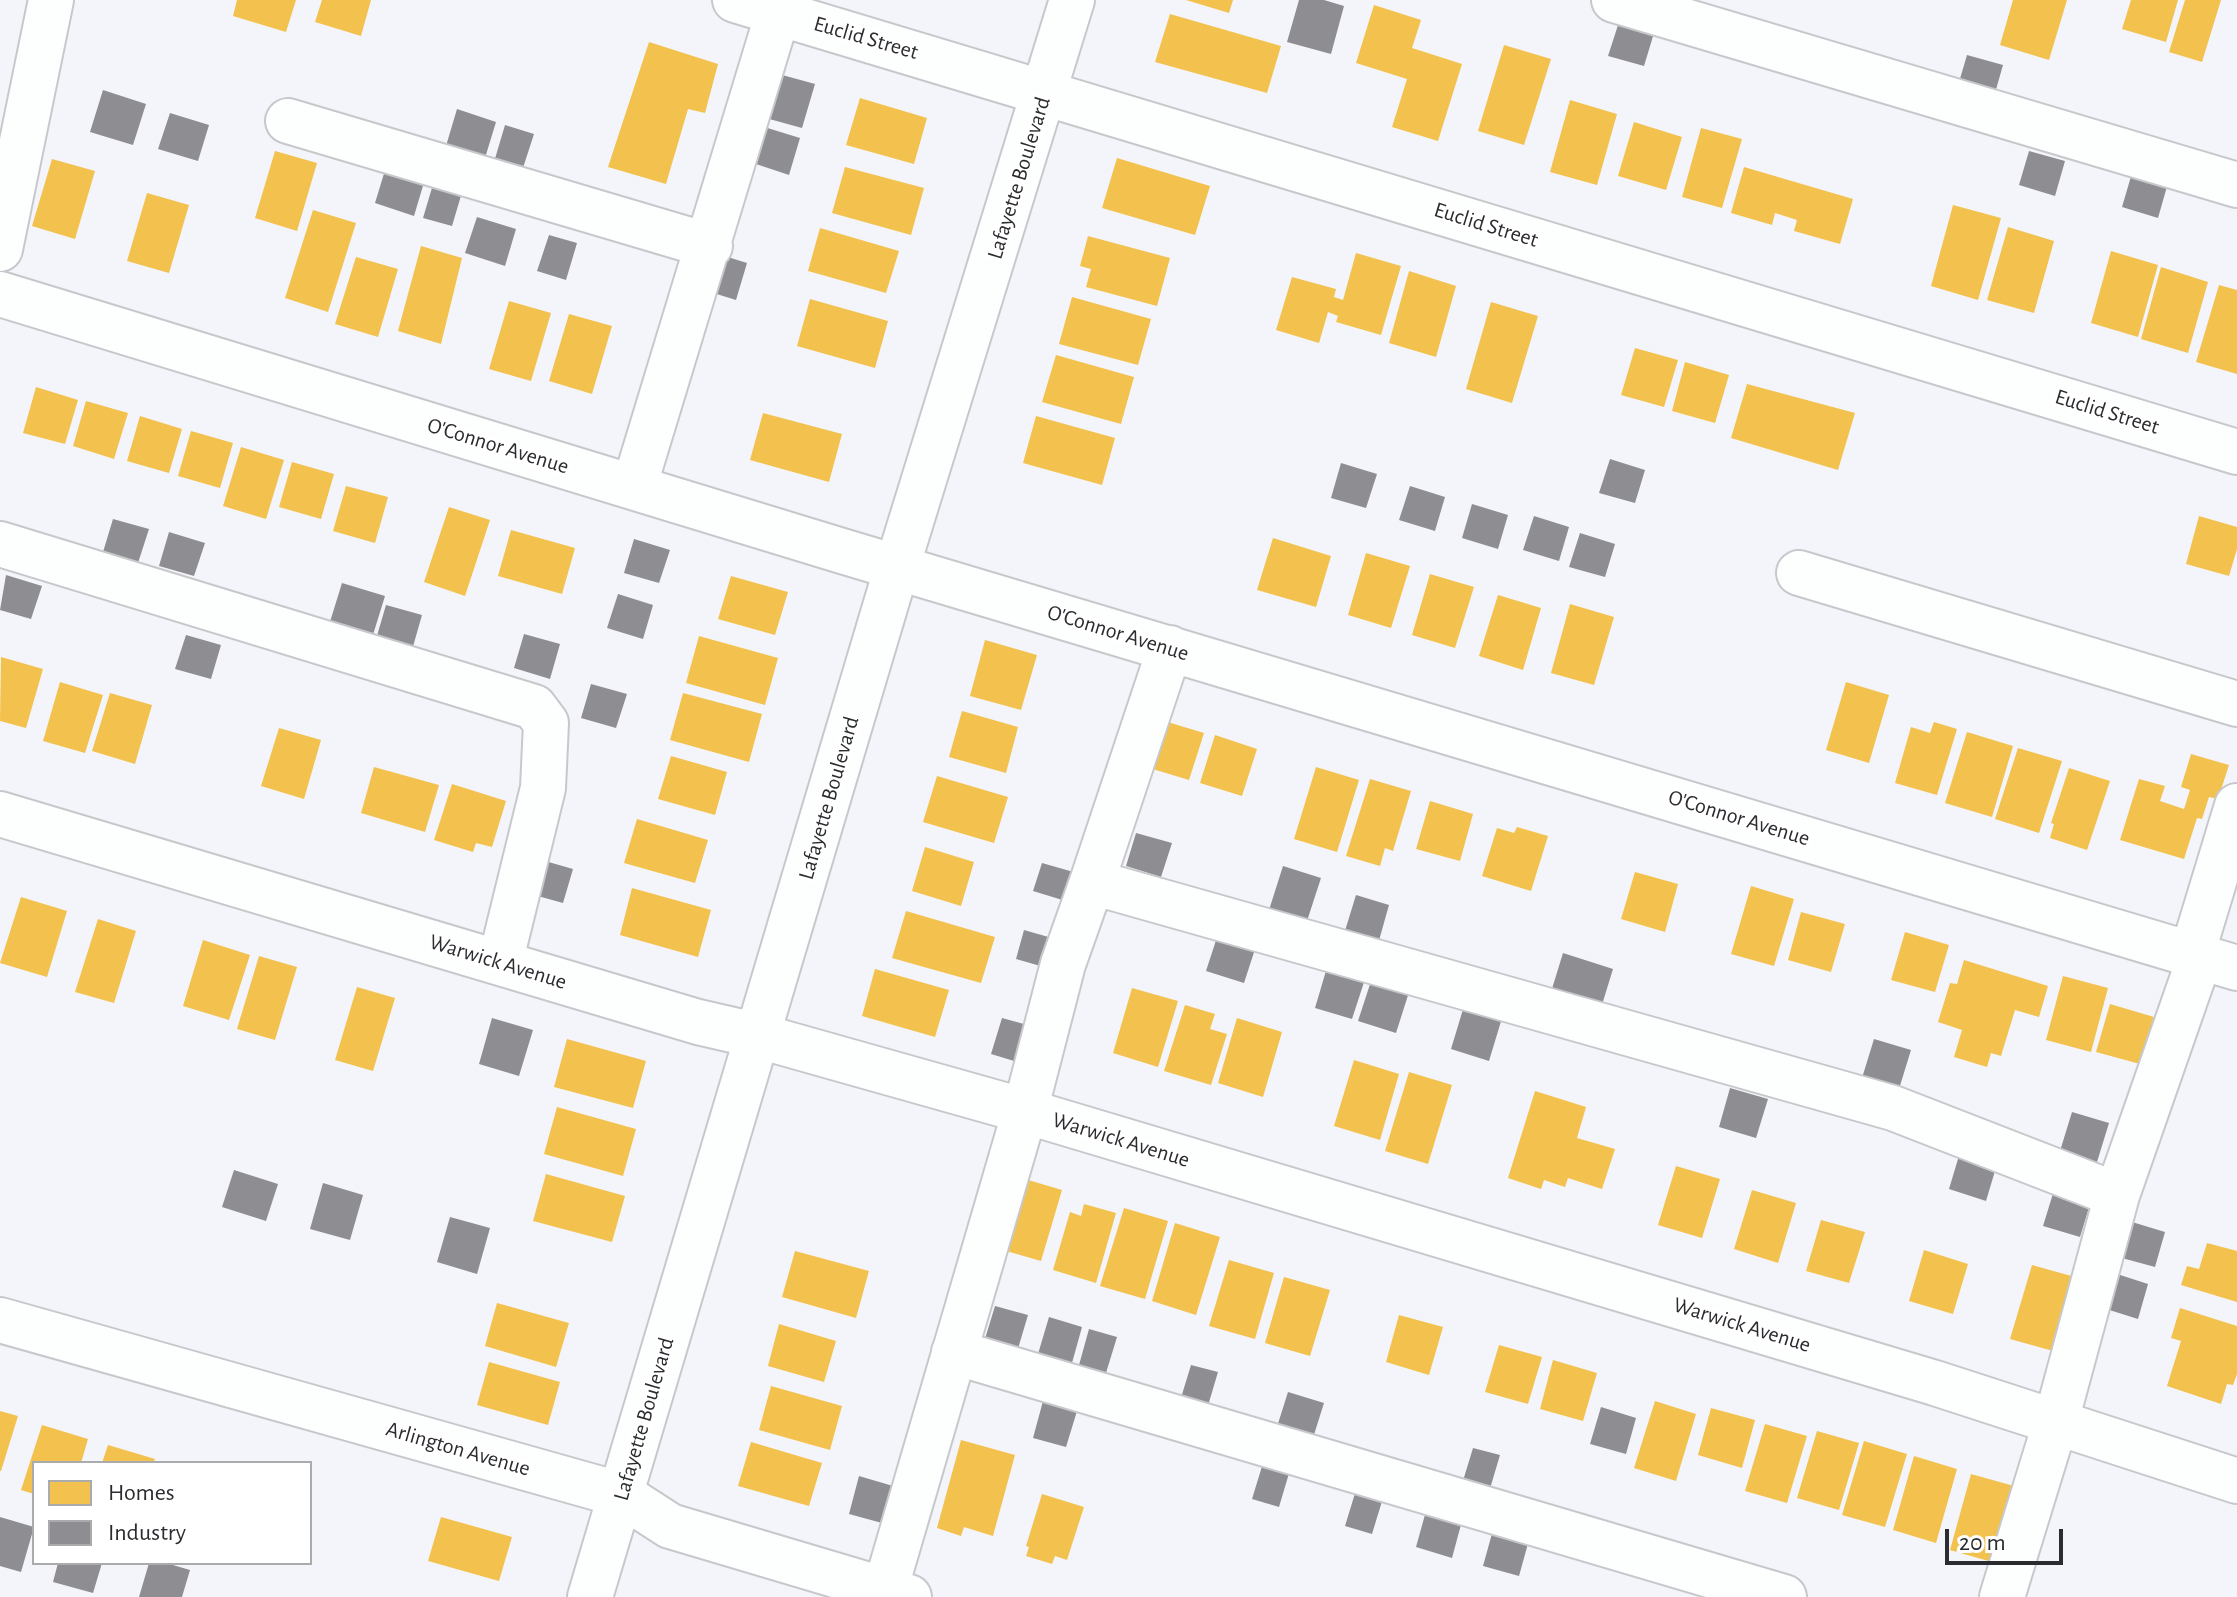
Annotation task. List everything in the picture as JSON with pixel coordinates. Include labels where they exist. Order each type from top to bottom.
[{"type":"street","points":[[0,249],[51,0]]},
{"type":"street","name":"Euclid Street","points":[[735,0],[2237,452]]},
{"type":"street","name":"Lafayette Boulevard","points":[[590,1597],[897,567],[1072,0]]},
{"type":"street","points":[[1614,0],[2237,185]]},
{"type":"street","points":[[634,487],[710,246],[778,13]]},
{"type":"street","points":[[288,121],[710,246]]},
{"type":"street","name":"O'Connor Avenue","points":[[0,294],[897,567],[2209,959]]},
{"type":"street","points":[[0,544],[534,707],[546,723],[543,788],[500,963]]},
{"type":"street","points":[[1799,573],[2237,704]]},
{"type":"street","points":[[892,1595],[954,1352],[1025,1111],[1063,964],[1170,648]]},
{"type":"street","points":[[2002,1597],[2056,1421],[2117,1195],[2209,959],[2237,806]]},
{"type":"street","name":"Warwick Avenue","points":[[0,814],[698,1022],[759,1036],[1025,1111],[2056,1421],[2237,1481]]},
{"type":"street","points":[[1092,882],[1893,1108],[2117,1195]]},
{"type":"street","name":"Arlington Avenue","points":[[0,1320],[622,1495],[670,1526],[892,1595]]},
{"type":"street","points":[[954,1352],[1784,1597]]},
{"type":"building: Homes","points":[[237,0],[296,0],[286,32],[233,16]]},
{"type":"building: Homes","points":[[322,0],[371,0],[361,36],[315,22]]},
{"type":"building: Homes","points":[[1186,0],[1233,0],[1229,13]]},
{"type":"building: Homes","points":[[2013,0],[2067,0],[2049,60],[2000,45]]},
{"type":"building: Homes","points":[[2131,0],[2178,0],[2166,42],[2122,29]]},
{"type":"building: Homes","points":[[2185,0],[2221,0],[2202,62],[2169,52]]},
{"type":"building: Homes","points":[[1374,5],[1421,20],[1412,48],[1462,64],[1438,141],[1392,127],[1407,79],[1356,63]]},
{"type":"building: Homes","points":[[1170,14],[1281,46],[1267,93],[1155,62]]},
{"type":"building: Homes","points":[[649,42],[718,64],[705,113],[688,109],[666,184],[608,167]]},
{"type":"building: Homes","points":[[1504,45],[1551,59],[1524,145],[1478,131]]},
{"type":"building: Homes","points":[[860,98],[927,118],[914,164],[846,145]]},
{"type":"building: Homes","points":[[1570,100],[1617,114],[1597,185],[1550,172]]},
{"type":"building: Homes","points":[[1634,122],[1682,137],[1666,190],[1618,176]]},
{"type":"building: Homes","points":[[1701,128],[1742,139],[1722,208],[1682,197]]},
{"type":"building: Homes","points":[[275,151],[317,163],[297,231],[255,218]]},
{"type":"building: Homes","points":[[1117,158],[1210,186],[1195,235],[1102,208]]},
{"type":"building: Homes","points":[[52,159],[95,171],[75,239],[32,226]]},
{"type":"building: Homes","points":[[845,167],[924,188],[911,235],[832,213]]},
{"type":"building: Homes","points":[[1744,167],[1853,199],[1840,244],[1794,231],[1797,220],[1775,213],[1772,225],[1731,213]]},
{"type":"building: Homes","points":[[147,193],[189,205],[169,273],[127,261]]},
{"type":"building: Homes","points":[[1953,205],[2001,218],[1978,300],[1931,286]]},
{"type":"building: Homes","points":[[313,210],[356,223],[328,312],[285,298]]},
{"type":"building: Homes","points":[[2008,227],[2054,241],[2034,313],[1987,300]]},
{"type":"building: Homes","points":[[820,228],[899,251],[886,293],[808,271]]},
{"type":"building: Homes","points":[[1088,236],[1170,258],[1157,306],[1086,287],[1091,269],[1080,266]]},
{"type":"building: Homes","points":[[421,246],[462,258],[441,344],[398,331]]},
{"type":"building: Homes","points":[[2111,251],[2158,265],[2138,337],[2091,323]]},
{"type":"building: Homes","points":[[1356,253],[1401,266],[1381,335],[1336,322],[1338,316],[1328,312],[1319,343],[1276,330],[1292,277],[1336,289],[1334,297],[1343,300]]},
{"type":"building: Homes","points":[[356,257],[398,269],[378,337],[335,324]]},
{"type":"building: Homes","points":[[2161,267],[2208,282],[2188,353],[2141,339]]},
{"type":"building: Homes","points":[[1409,271],[1456,286],[1436,357],[1389,343]]},
{"type":"building: Homes","points":[[2219,285],[2237,290],[2237,374],[2196,362]]},
{"type":"building: Homes","points":[[1072,297],[1151,319],[1138,365],[1059,344]]},
{"type":"building: Homes","points":[[810,299],[888,321],[875,368],[797,346]]},
{"type":"building: Homes","points":[[509,301],[551,313],[531,381],[489,369]]},
{"type":"building: Homes","points":[[1491,302],[1538,316],[1512,403],[1466,389]]},
{"type":"building: Homes","points":[[569,314],[612,326],[592,394],[549,381]]},
{"type":"building: Homes","points":[[1635,348],[1678,360],[1664,407],[1621,395]]},
{"type":"building: Homes","points":[[1056,355],[1134,377],[1121,424],[1042,402]]},
{"type":"building: Homes","points":[[1685,362],[1729,375],[1715,423],[1672,411]]},
{"type":"building: Homes","points":[[1747,384],[1855,413],[1838,470],[1731,438]]},
{"type":"building: Homes","points":[[36,387],[78,400],[65,444],[23,433]]},
{"type":"building: Homes","points":[[86,401],[128,413],[114,459],[73,446]]},
{"type":"building: Homes","points":[[763,413],[842,434],[829,482],[750,460]]},
{"type":"building: Homes","points":[[140,416],[182,429],[169,473],[127,461]]},
{"type":"building: Homes","points":[[1036,416],[1115,438],[1102,485],[1023,463]]},
{"type":"building: Homes","points":[[191,431],[233,443],[220,488],[178,476]]},
{"type":"building: Homes","points":[[241,447],[284,460],[266,519],[223,506]]},
{"type":"building: Homes","points":[[292,462],[334,474],[321,519],[279,507]]},
{"type":"building: Homes","points":[[346,486],[388,497],[375,543],[333,531]]},
{"type":"building: Homes","points":[[449,507],[490,520],[465,596],[424,582]]},
{"type":"building: Homes","points":[[2199,516],[2237,527],[2237,549],[2229,576],[2186,564]]},
{"type":"building: Homes","points":[[511,530],[575,548],[562,594],[498,576]]},
{"type":"building: Homes","points":[[1273,538],[1331,556],[1316,607],[1257,590]]},
{"type":"building: Homes","points":[[1366,553],[1410,566],[1391,628],[1348,615]]},
{"type":"building: Homes","points":[[1430,574],[1474,587],[1455,648],[1412,635]]},
{"type":"building: Homes","points":[[731,576],[788,592],[775,635],[718,619]]},
{"type":"building: Homes","points":[[1498,595],[1541,608],[1523,670],[1479,656]]},
{"type":"building: Homes","points":[[1570,604],[1614,617],[1594,685],[1551,673]]},
{"type":"building: Homes","points":[[699,636],[778,658],[765,705],[686,683]]},
{"type":"building: Homes","points":[[985,640],[1037,655],[1021,710],[970,696]]},
{"type":"building: Homes","points":[[1,657],[43,669],[26,728],[0,721]]},
{"type":"building: Homes","points":[[60,682],[103,695],[85,753],[43,741]]},
{"type":"building: Homes","points":[[1846,682],[1889,695],[1869,763],[1826,750]]},
{"type":"building: Homes","points":[[110,693],[152,705],[135,764],[92,751]]},
{"type":"building: Homes","points":[[683,693],[762,714],[749,762],[670,740]]},
{"type":"building: Homes","points":[[962,711],[1018,727],[1006,773],[949,757]]},
{"type":"building: Homes","points":[[1161,720],[1204,733],[1189,780],[1146,767]]},
{"type":"building: Homes","points":[[1934,722],[1957,729],[1937,795],[1895,783],[1911,727],[1930,733]]},
{"type":"building: Homes","points":[[279,728],[321,740],[304,799],[261,786]]},
{"type":"building: Homes","points":[[1967,732],[2013,746],[1992,817],[1945,803]]},
{"type":"building: Homes","points":[[1215,735],[1257,749],[1242,796],[1200,783]]},
{"type":"building: Homes","points":[[2018,748],[2062,761],[2039,833],[1995,819]]},
{"type":"building: Homes","points":[[2191,754],[2229,765],[2218,799],[2209,797],[2202,819],[2197,818],[2184,859],[2120,840],[2139,779],[2165,786],[2160,801],[2184,809],[2190,790],[2181,787]]},
{"type":"building: Homes","points":[[671,756],[727,772],[715,815],[658,799]]},
{"type":"building: Homes","points":[[374,767],[439,785],[425,832],[361,813]]},
{"type":"building: Homes","points":[[1316,767],[1359,780],[1337,852],[1294,839]]},
{"type":"building: Homes","points":[[2069,768],[2110,781],[2087,850],[2050,838],[2054,824],[2051,823]]},
{"type":"building: Homes","points":[[937,776],[1008,797],[994,843],[923,822]]},
{"type":"building: Homes","points":[[1370,779],[1411,791],[1393,851],[1385,848],[1380,866],[1346,856]]},
{"type":"building: Homes","points":[[452,784],[506,801],[492,847],[476,843],[473,852],[434,840]]},
{"type":"building: Homes","points":[[1430,801],[1473,814],[1460,861],[1416,849]]},
{"type":"building: Homes","points":[[637,819],[708,840],[695,883],[624,863]]},
{"type":"building: Homes","points":[[1517,827],[1548,836],[1531,891],[1482,876],[1497,828],[1514,833]]},
{"type":"building: Homes","points":[[925,847],[974,862],[961,906],[912,891]]},
{"type":"building: Homes","points":[[1635,872],[1678,884],[1665,932],[1621,919]]},
{"type":"building: Homes","points":[[1751,886],[1794,899],[1774,966],[1731,954]]},
{"type":"building: Homes","points":[[632,888],[711,910],[698,957],[620,935]]},
{"type":"building: Homes","points":[[21,897],[67,911],[47,977],[0,963]]},
{"type":"building: Homes","points":[[906,911],[995,937],[981,983],[892,958]]},
{"type":"building: Homes","points":[[1801,912],[1845,924],[1831,972],[1788,960]]},
{"type":"building: Homes","points":[[98,919],[136,931],[114,1003],[75,992]]},
{"type":"building: Homes","points":[[1905,932],[1949,945],[1935,992],[1891,980]]},
{"type":"building: Homes","points":[[203,940],[250,955],[229,1020],[183,1006]]},
{"type":"building: Homes","points":[[259,956],[297,967],[275,1040],[237,1029]]},
{"type":"building: Homes","points":[[1964,960],[2048,986],[2039,1017],[2015,1010],[2001,1056],[1991,1053],[1987,1067],[1954,1057],[1962,1030],[1938,1022],[1950,983],[1957,984]]},
{"type":"building: Homes","points":[[875,969],[949,990],[935,1037],[862,1016]]},
{"type":"building: Homes","points":[[2063,976],[2108,988],[2091,1052],[2046,1040]]},
{"type":"building: Homes","points":[[357,987],[395,998],[373,1071],[335,1060]]},
{"type":"building: Homes","points":[[1132,988],[1178,1001],[1158,1067],[1113,1053]]},
{"type":"building: Homes","points":[[2110,1004],[2154,1017],[2140,1064],[2096,1052]]},
{"type":"building: Homes","points":[[1185,1005],[1215,1014],[1210,1029],[1227,1034],[1211,1085],[1164,1071]]},
{"type":"building: Homes","points":[[1237,1018],[1282,1032],[1263,1097],[1218,1083]]},
{"type":"building: Homes","points":[[567,1039],[646,1061],[633,1108],[554,1087]]},
{"type":"building: Homes","points":[[1354,1060],[1399,1074],[1380,1140],[1334,1126]]},
{"type":"building: Homes","points":[[1409,1072],[1452,1085],[1428,1164],[1385,1151]]},
{"type":"building: Homes","points":[[1535,1091],[1586,1107],[1577,1138],[1615,1149],[1602,1189],[1568,1178],[1565,1187],[1544,1180],[1541,1189],[1508,1178]]},
{"type":"building: Homes","points":[[557,1107],[636,1129],[623,1176],[544,1154]]},
{"type":"building: Homes","points":[[1676,1166],[1720,1179],[1702,1238],[1658,1225]]},
{"type":"building: Homes","points":[[546,1174],[625,1196],[612,1242],[533,1221]]},
{"type":"building: Homes","points":[[1018,1177],[1062,1190],[1041,1261],[996,1248]]},
{"type":"building: Homes","points":[[1752,1190],[1796,1203],[1778,1263],[1734,1249]]},
{"type":"building: Homes","points":[[1084,1204],[1116,1213],[1096,1283],[1053,1270],[1070,1212],[1081,1216]]},
{"type":"building: Homes","points":[[1124,1208],[1168,1221],[1145,1299],[1100,1286]]},
{"type":"building: Homes","points":[[1821,1220],[1865,1232],[1849,1283],[1806,1271]]},
{"type":"building: Homes","points":[[1175,1223],[1220,1237],[1196,1315],[1152,1301]]},
{"type":"building: Homes","points":[[2207,1243],[2237,1251],[2237,1302],[2181,1285],[2187,1266],[2199,1269]]},
{"type":"building: Homes","points":[[1924,1250],[1968,1264],[1953,1314],[1909,1301]]},
{"type":"building: Homes","points":[[795,1251],[869,1271],[856,1318],[782,1297]]},
{"type":"building: Homes","points":[[1229,1260],[1274,1273],[1255,1339],[1209,1326]]},
{"type":"building: Homes","points":[[2032,1265],[2075,1277],[2053,1351],[2010,1339]]},
{"type":"building: Homes","points":[[1284,1277],[1330,1290],[1310,1356],[1265,1343]]},
{"type":"building: Homes","points":[[497,1303],[569,1323],[556,1367],[485,1346]]},
{"type":"building: Homes","points":[[2180,1308],[2237,1326],[2237,1374],[2233,1385],[2227,1384],[2221,1404],[2167,1386],[2181,1341],[2171,1338]]},
{"type":"building: Homes","points":[[1399,1315],[1443,1327],[1429,1375],[1386,1362]]},
{"type":"building: Homes","points":[[779,1324],[836,1341],[824,1382],[768,1366]]},
{"type":"building: Homes","points":[[1499,1345],[1542,1357],[1528,1404],[1485,1392]]},
{"type":"building: Homes","points":[[1553,1360],[1597,1373],[1583,1421],[1540,1409]]},
{"type":"building: Homes","points":[[489,1362],[560,1382],[548,1425],[477,1405]]},
{"type":"building: Homes","points":[[771,1386],[842,1406],[830,1450],[759,1430]]},
{"type":"building: Homes","points":[[1655,1401],[1696,1414],[1676,1481],[1634,1468]]},
{"type":"building: Homes","points":[[1711,1408],[1755,1420],[1742,1468],[1698,1455]]},
{"type":"building: Homes","points":[[0,1411],[18,1416],[1,1471],[0,1471]]},
{"type":"building: Homes","points":[[1765,1424],[1807,1436],[1787,1503],[1745,1491]]},
{"type":"building: Homes","points":[[42,1425],[88,1439],[82,1461],[32,1461],[32,1493],[21,1490]]},
{"type":"building: Homes","points":[[1817,1431],[1859,1443],[1839,1510],[1797,1498]]},
{"type":"building: Homes","points":[[961,1440],[1015,1455],[993,1536],[964,1527],[961,1536],[937,1528]]},
{"type":"building: Homes","points":[[1864,1441],[1907,1454],[1885,1527],[1842,1515]]},
{"type":"building: Homes","points":[[751,1442],[822,1463],[809,1506],[738,1486]]},
{"type":"building: Homes","points":[[108,1445],[155,1459],[154,1461],[103,1461]]},
{"type":"building: Homes","points":[[1914,1456],[1957,1469],[1936,1543],[1893,1530]]},
{"type":"building: Homes","points":[[1971,1474],[2014,1486],[1992,1562],[1950,1550]]},
{"type":"building: Homes","points":[[1042,1494],[1084,1507],[1067,1560],[1055,1556],[1052,1564],[1026,1556],[1029,1547],[1026,1546]]},
{"type":"building: Homes","points":[[441,1517],[512,1537],[499,1581],[428,1561]]},
{"type":"building: Industry","points":[[1299,0],[1324,0],[1344,6],[1331,54],[1287,42]]},
{"type":"building: Industry","points":[[1619,22],[1654,33],[1644,66],[1608,56]]},
{"type":"building: Industry","points":[[1967,55],[2003,65],[1993,100],[1957,89]]},
{"type":"building: Industry","points":[[775,73],[815,84],[802,128],[762,117]]},
{"type":"building: Industry","points":[[103,90],[146,104],[133,145],[90,132]]},
{"type":"building: Industry","points":[[457,109],[496,122],[485,158],[446,146]]},
{"type":"building: Industry","points":[[170,113],[209,125],[198,161],[158,149]]},
{"type":"building: Industry","points":[[505,125],[534,134],[522,171],[494,162]]},
{"type":"building: Industry","points":[[761,126],[800,138],[789,175],[750,162]]},
{"type":"building: Industry","points":[[2029,151],[2065,161],[2055,196],[2019,185]]},
{"type":"building: Industry","points":[[386,167],[425,179],[414,216],[375,203]]},
{"type":"building: Industry","points":[[2132,173],[2168,183],[2158,218],[2122,207]]},
{"type":"building: Industry","points":[[434,181],[463,189],[452,226],[423,218]]},
{"type":"building: Industry","points":[[477,217],[516,229],[505,266],[465,253]]},
{"type":"building: Industry","points":[[549,235],[577,243],[566,280],[537,271]]},
{"type":"building: Industry","points":[[718,254],[747,263],[736,300],[707,291]]},
{"type":"building: Industry","points":[[1610,459],[1645,470],[1635,503],[1599,493]]},
{"type":"building: Industry","points":[[1341,463],[1377,474],[1366,508],[1331,498]]},
{"type":"building: Industry","points":[[1410,486],[1445,497],[1435,531],[1399,520]]},
{"type":"building: Industry","points":[[1472,504],[1508,515],[1498,549],[1462,538]]},
{"type":"building: Industry","points":[[1534,516],[1569,527],[1559,561],[1523,550]]},
{"type":"building: Industry","points":[[113,519],[149,529],[138,563],[103,552]]},
{"type":"building: Industry","points":[[169,532],[205,543],[194,576],[159,566]]},
{"type":"building: Industry","points":[[1580,533],[1615,544],[1605,577],[1569,567]]},
{"type":"building: Industry","points":[[634,539],[670,550],[659,583],[624,573]]},
{"type":"building: Industry","points":[[6,575],[42,586],[31,619],[0,610]]},
{"type":"building: Industry","points":[[342,583],[385,596],[372,638],[329,625]]},
{"type":"building: Industry","points":[[618,594],[653,605],[643,639],[607,628]]},
{"type":"building: Industry","points":[[386,605],[422,615],[412,650],[376,639]]},
{"type":"building: Industry","points":[[524,634],[560,644],[550,679],[514,668]]},
{"type":"building: Industry","points":[[186,635],[221,645],[211,679],[175,669]]},
{"type":"building: Industry","points":[[591,684],[627,694],[616,728],[581,718]]},
{"type":"building: Industry","points":[[1136,833],[1172,843],[1161,877],[1126,866]]},
{"type":"building: Industry","points":[[538,859],[573,869],[563,903],[527,893]]},
{"type":"building: Industry","points":[[1042,863],[1077,873],[1069,902],[1033,891]]},
{"type":"building: Industry","points":[[1283,866],[1321,878],[1307,921],[1269,910]]},
{"type":"building: Industry","points":[[1356,895],[1389,905],[1378,944],[1344,934]]},
{"type":"building: Industry","points":[[1220,928],[1258,940],[1244,983],[1206,971]]},
{"type":"building: Industry","points":[[1024,930],[1059,940],[1051,969],[1016,959]]},
{"type":"building: Industry","points":[[1563,953],[1613,969],[1601,1008],[1551,992]]},
{"type":"building: Industry","points":[[1328,964],[1366,976],[1352,1019],[1315,1008]]},
{"type":"building: Industry","points":[[1372,978],[1410,989],[1396,1033],[1358,1021]]},
{"type":"building: Industry","points":[[1464,1006],[1502,1018],[1489,1061],[1451,1049]]},
{"type":"building: Industry","points":[[492,1018],[533,1030],[519,1076],[479,1064]]},
{"type":"building: Industry","points":[[1002,1018],[1035,1027],[1024,1064],[991,1054]]},
{"type":"building: Industry","points":[[1874,1039],[1911,1050],[1899,1089],[1862,1078]]},
{"type":"building: Industry","points":[[1730,1088],[1768,1099],[1756,1138],[1719,1127]]},
{"type":"building: Industry","points":[[2072,1112],[2109,1123],[2097,1162],[2060,1151]]},
{"type":"building: Industry","points":[[1961,1149],[1998,1161],[1986,1201],[1949,1189]]},
{"type":"building: Industry","points":[[234,1170],[278,1184],[266,1221],[222,1207]]},
{"type":"building: Industry","points":[[323,1183],[363,1195],[350,1240],[310,1229]]},
{"type":"building: Industry","points":[[2055,1187],[2092,1198],[2080,1237],[2043,1226]]},
{"type":"building: Industry","points":[[450,1217],[490,1228],[477,1274],[437,1262]]},
{"type":"building: Industry","points":[[2132,1222],[2165,1232],[2155,1267],[2122,1258]]},
{"type":"building: Industry","points":[[2114,1273],[2148,1284],[2138,1319],[2103,1308]]},
{"type":"building: Industry","points":[[995,1306],[1028,1315],[1017,1352],[984,1342]]},
{"type":"building: Industry","points":[[1049,1317],[1082,1327],[1072,1363],[1038,1354]]},
{"type":"building: Industry","points":[[1089,1329],[1117,1337],[1106,1373],[1079,1365]]},
{"type":"building: Industry","points":[[1191,1365],[1218,1372],[1207,1409],[1180,1401]]},
{"type":"building: Industry","points":[[1288,1392],[1324,1403],[1312,1441],[1276,1430]]},
{"type":"building: Industry","points":[[1043,1401],[1077,1411],[1066,1447],[1033,1438]]},
{"type":"building: Industry","points":[[1601,1407],[1636,1418],[1626,1454],[1590,1444]]},
{"type":"building: Industry","points":[[1473,1448],[1500,1455],[1489,1492],[1462,1484]]},
{"type":"building: Industry","points":[[1263,1463],[1290,1470],[1279,1507],[1252,1499]]},
{"type":"building: Industry","points":[[859,1476],[893,1486],[882,1523],[849,1514]]},
{"type":"building: Industry","points":[[1356,1490],[1383,1498],[1372,1534],[1345,1526]]},
{"type":"building: Industry","points":[[1426,1511],[1462,1521],[1452,1558],[1416,1547]]},
{"type":"building: Industry","points":[[0,1517],[32,1526],[21,1572],[0,1566]]},
{"type":"building: Industry","points":[[1493,1530],[1529,1540],[1519,1576],[1483,1566]]},
{"type":"building: Industry","points":[[57,1565],[101,1565],[93,1593],[53,1582]]},
{"type":"building: Industry","points":[[148,1565],[173,1565],[190,1570],[182,1597],[139,1597]]}]
